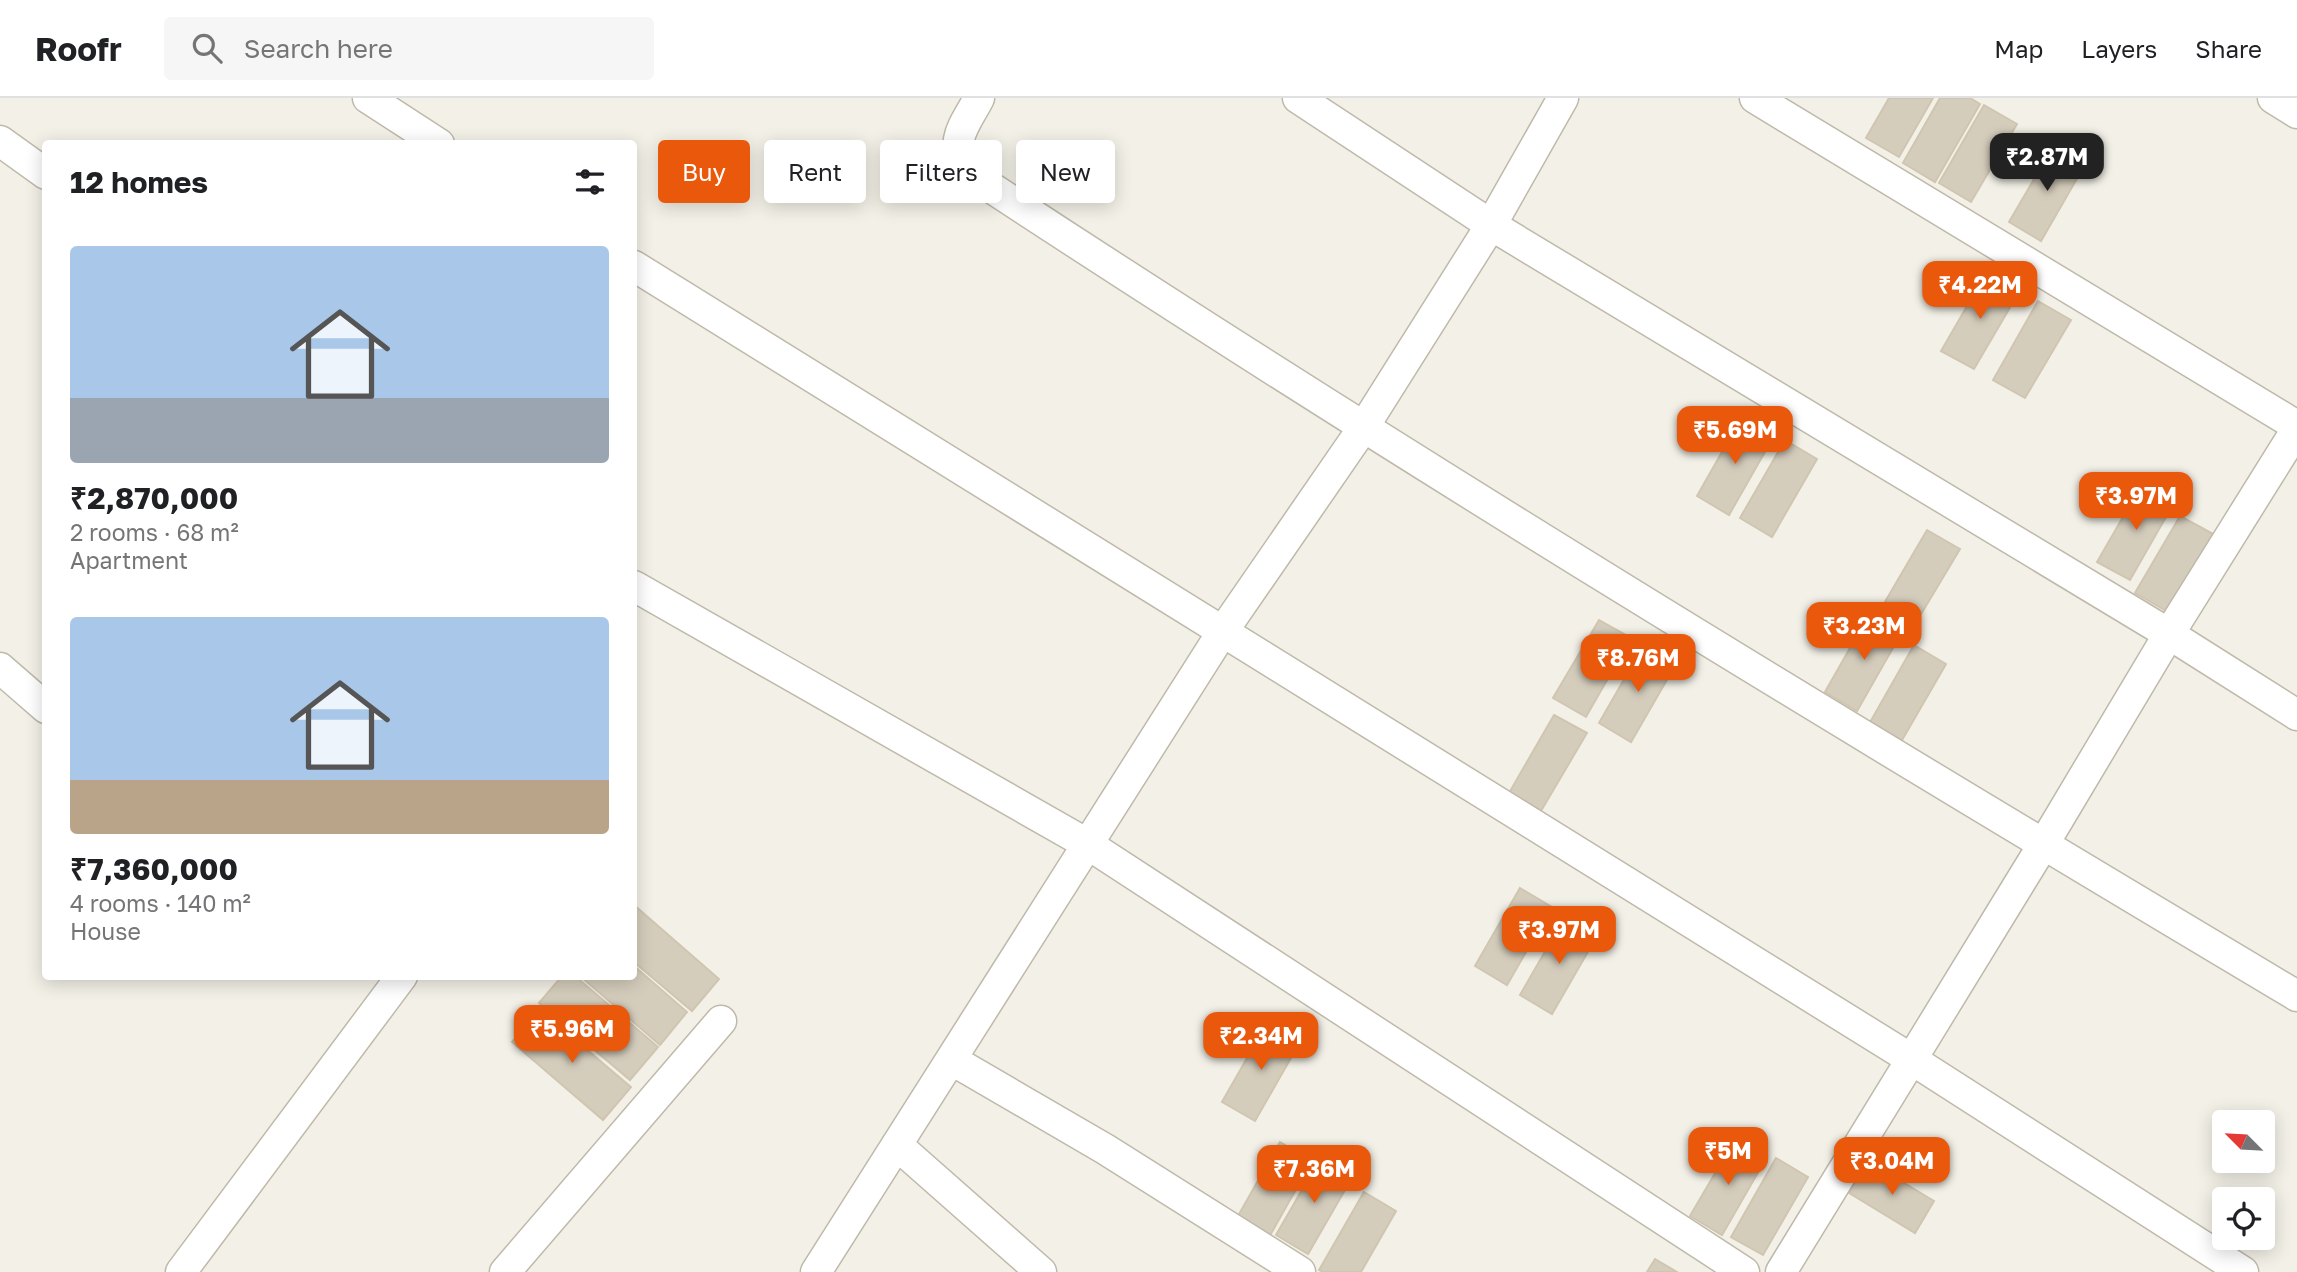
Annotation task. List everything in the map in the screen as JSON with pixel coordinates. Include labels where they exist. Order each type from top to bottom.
[{"type":"street","points":[[368,98],[433,140]]},
{"type":"street","points":[[979,98],[957,142],[959,158],[966,171],[1363,428],[2043,845],[2297,996]]},
{"type":"street","points":[[1298,98],[1490,225],[2169,634],[2297,715]]},
{"type":"street","points":[[816,1272],[1223,631],[1363,428],[1490,225],[1563,98]]},
{"type":"street","points":[[1755,98],[2297,428],[1781,1272]]},
{"type":"street","points":[[2273,98],[2297,113]]},
{"type":"street","points":[[0,141],[42,171]]},
{"type":"street","points":[[637,268],[1910,1059],[2243,1272]]},
{"type":"street","points":[[637,588],[1089,845],[1744,1272]]},
{"type":"street","points":[[0,668],[42,705]]},
{"type":"street","points":[[181,1272],[399,980]]},
{"type":"street","points":[[505,1272],[721,1021]]},
{"type":"street","points":[[952,1060],[1105,1149],[1300,1272]]},
{"type":"street","points":[[897,1145],[1041,1272]]},
{"type":"building","points":[[1889,98],[1933,98],[1899,157],[1866,138]]},
{"type":"building","points":[[1940,98],[1970,98],[1980,104],[1935,182],[1903,163]]},
{"type":"building","points":[[1984,105],[2017,124],[1971,202],[1939,183]]},
{"type":"building","points":[[2054,145],[2086,163],[2041,241],[2009,222]]},
{"type":"building","points":[[1986,273],[2019,292],[1974,369],[1941,351]]},
{"type":"building","points":[[2038,301],[2071,320],[2025,398],[1993,380]]},
{"type":"building","points":[[1742,417],[1774,436],[1729,515],[1697,496]]},
{"type":"building","points":[[1785,440],[1817,459],[1772,537],[1740,518]]},
{"type":"building","points":[[2142,484],[2174,503],[2130,580],[2097,562]]},
{"type":"building","points":[[2180,516],[2213,534],[2168,612],[2135,593]]},
{"type":"building","points":[[1927,530],[1960,549],[1914,626],[1882,607]]},
{"type":"building","points":[[1870,613],[1902,632],[1857,711],[1825,692]]},
{"type":"building","points":[[1599,620],[1631,638],[1586,717],[1553,698]]},
{"type":"building","points":[[1644,645],[1676,664],[1631,742],[1599,723]]},
{"type":"building","points":[[1914,645],[1946,664],[1901,742],[1869,724]]},
{"type":"building","points":[[1554,715],[1587,733],[1541,811],[1509,793]]},
{"type":"building","points":[[1520,888],[1552,907],[1507,985],[1475,966]]},
{"type":"building","points":[[637,908],[719,979],[692,1011],[637,965]]},
{"type":"building","points":[[1565,917],[1597,936],[1552,1014],[1520,995]]},
{"type":"building","points":[[637,969],[687,1012],[660,1045],[585,980],[637,980]]},
{"type":"building","points":[[559,980],[580,980],[658,1047],[630,1080],[539,1003]]},
{"type":"building","points":[[540,1010],[631,1087],[603,1120],[512,1042]]},
{"type":"building","points":[[1267,1023],[1300,1042],[1255,1121],[1222,1102]]},
{"type":"building","points":[[1735,1139],[1767,1157],[1722,1235],[1690,1216]]},
{"type":"building","points":[[1280,1142],[1312,1161],[1268,1239],[1235,1221]]},
{"type":"building","points":[[1321,1157],[1353,1176],[1308,1254],[1276,1235]]},
{"type":"building","points":[[1776,1158],[1808,1177],[1763,1255],[1731,1237]]},
{"type":"building","points":[[1868,1161],[1934,1201],[1915,1233],[1849,1193]]},
{"type":"building","points":[[1364,1192],[1396,1211],[1361,1272],[1319,1270]]},
{"type":"building","points":[[1655,1259],[1677,1272],[1647,1272]]}]
